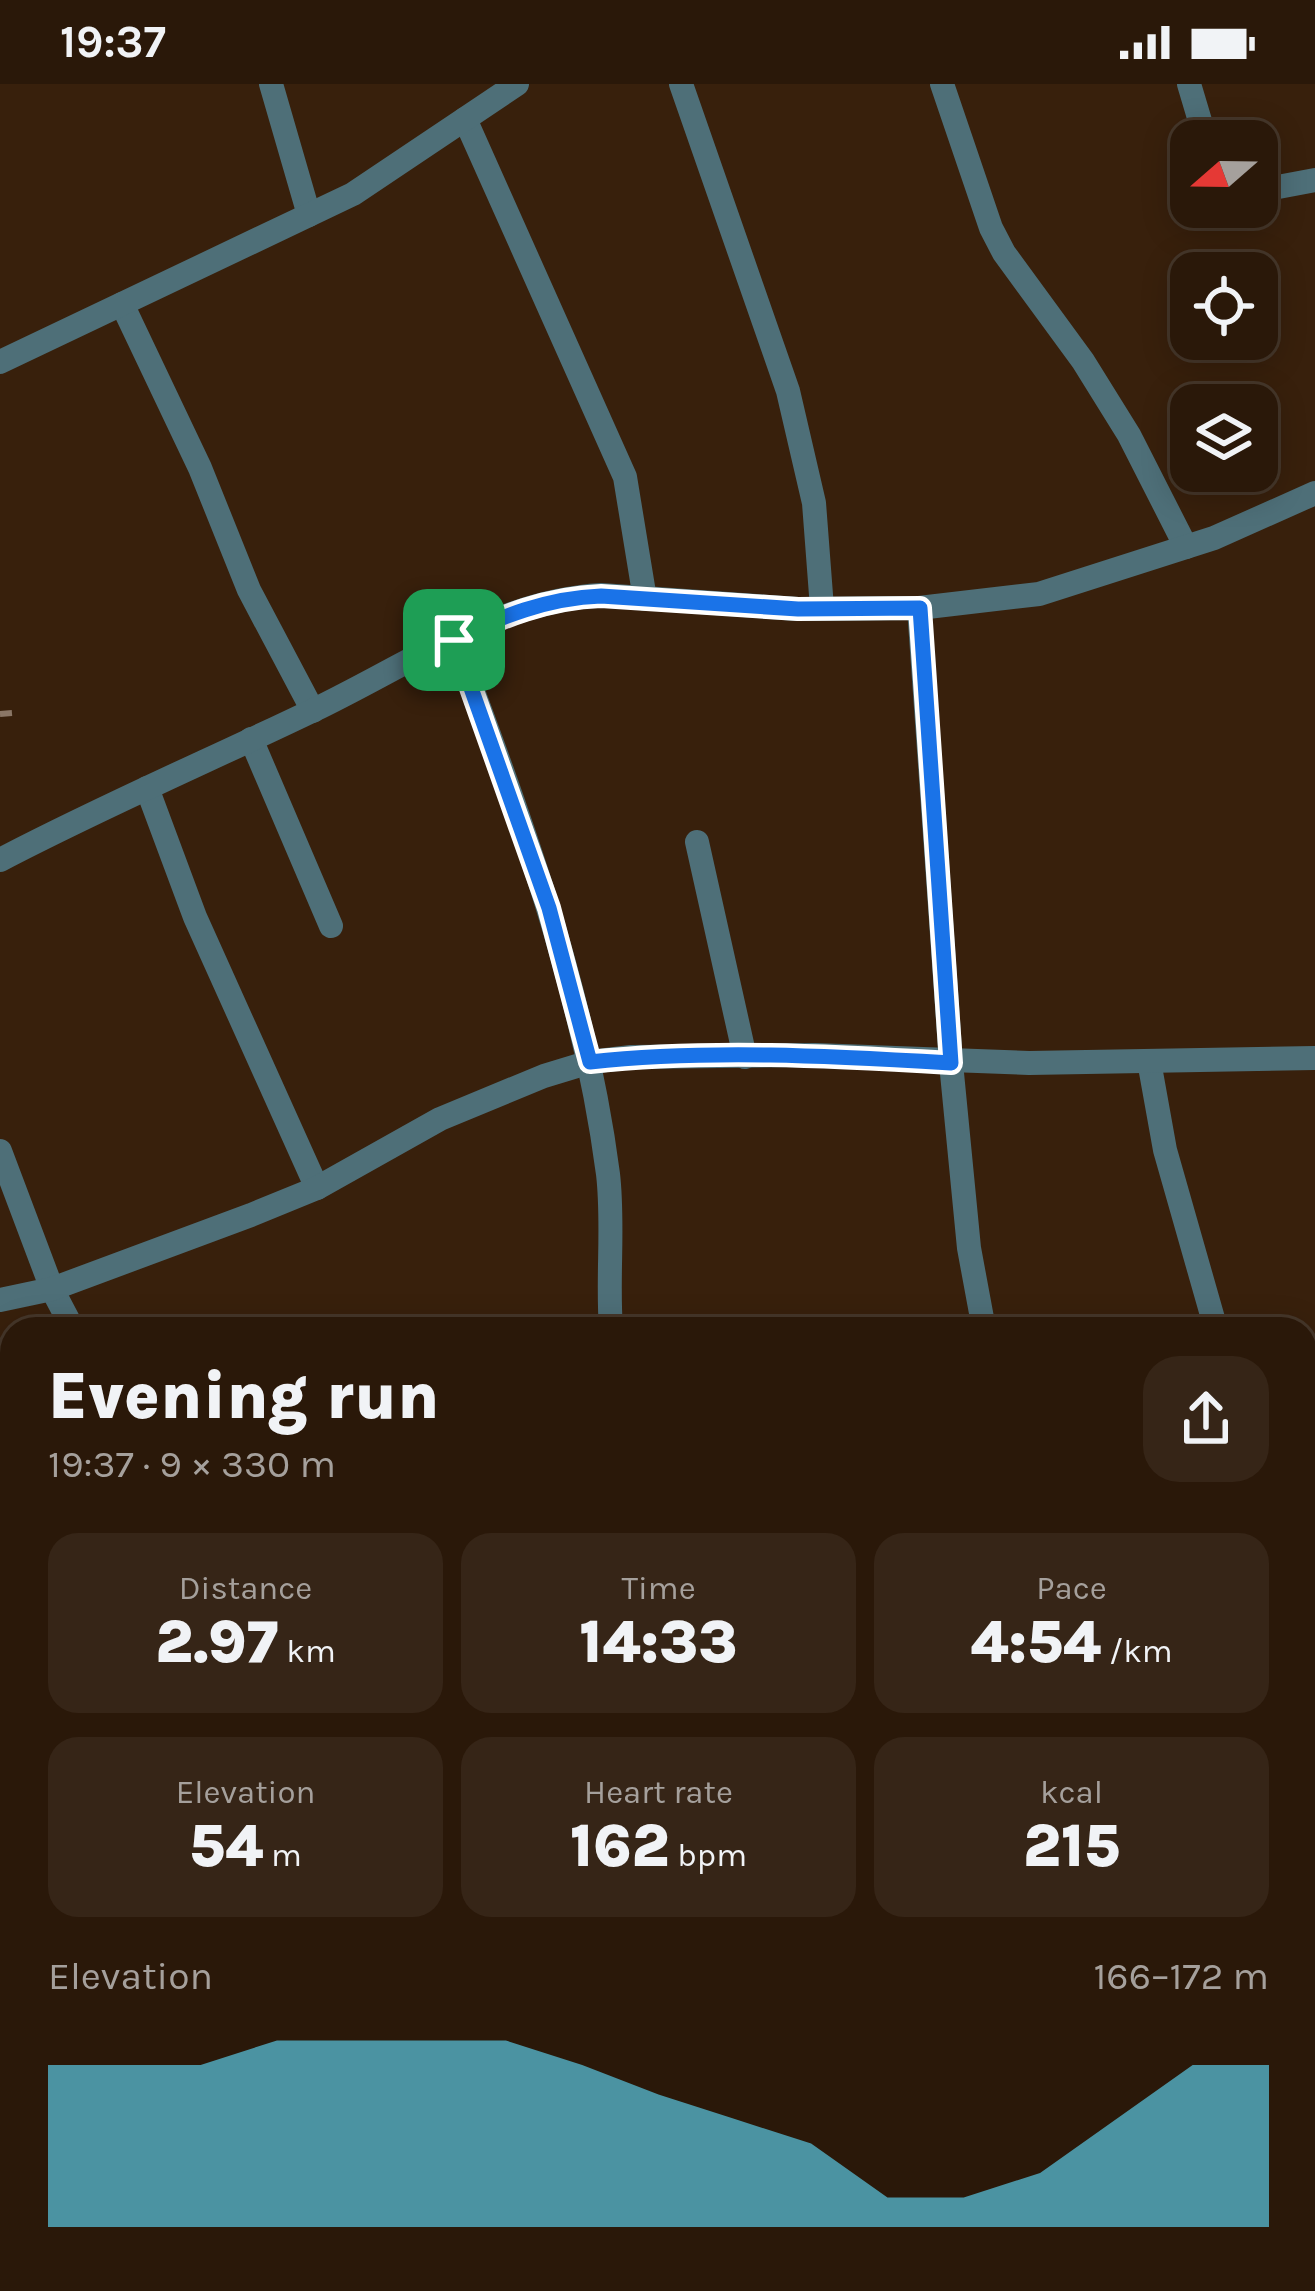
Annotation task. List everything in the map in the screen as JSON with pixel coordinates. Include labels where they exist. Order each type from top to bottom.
[{"type":"street","points":[[272,84],[309,214]]},
{"type":"street","points":[[0,362],[353,194],[517,84]]},
{"type":"street","points":[[681,84],[788,391],[814,503],[822,608]]},
{"type":"street","points":[[942,84],[1004,254],[1083,361],[1129,435],[1186,547]]},
{"type":"street","points":[[1190,84],[1200,120]]},
{"type":"street","points":[[465,119],[625,477],[645,599]]},
{"type":"street","points":[[1278,187],[1315,180]]},
{"type":"street","points":[[122,304],[200,468],[249,590],[313,711]]},
{"type":"street","points":[[0,860],[493,620],[569,597],[920,608],[1040,595],[1186,547],[1315,494]]},
{"type":"street","points":[[920,608],[951,1063],[969,1248],[982,1317]]},
{"type":"street","points":[[454,640],[549,908],[590,1062],[608,1177],[608,1317]]},
{"type":"street","points":[[250,739],[331,926]]},
{"type":"street","points":[[147,788],[195,917],[317,1188]]},
{"type":"street","points":[[697,842],[745,1057]]},
{"type":"street","points":[[0,1300],[52,1289],[317,1188],[440,1119],[590,1062],[631,1057],[815,1055],[951,1063],[1315,1058]]},
{"type":"street","points":[[1149,1061],[1165,1150],[1213,1317]]},
{"type":"street","points":[[0,1151],[52,1289],[67,1317]]},
{"type":"path","points":[[0,713],[13,713]]},
{"type":"route","points":[[569,597],[798,609],[920,608],[951,1063],[815,1055],[631,1057],[590,1062],[549,908],[454,640],[493,620],[569,597]]}]
